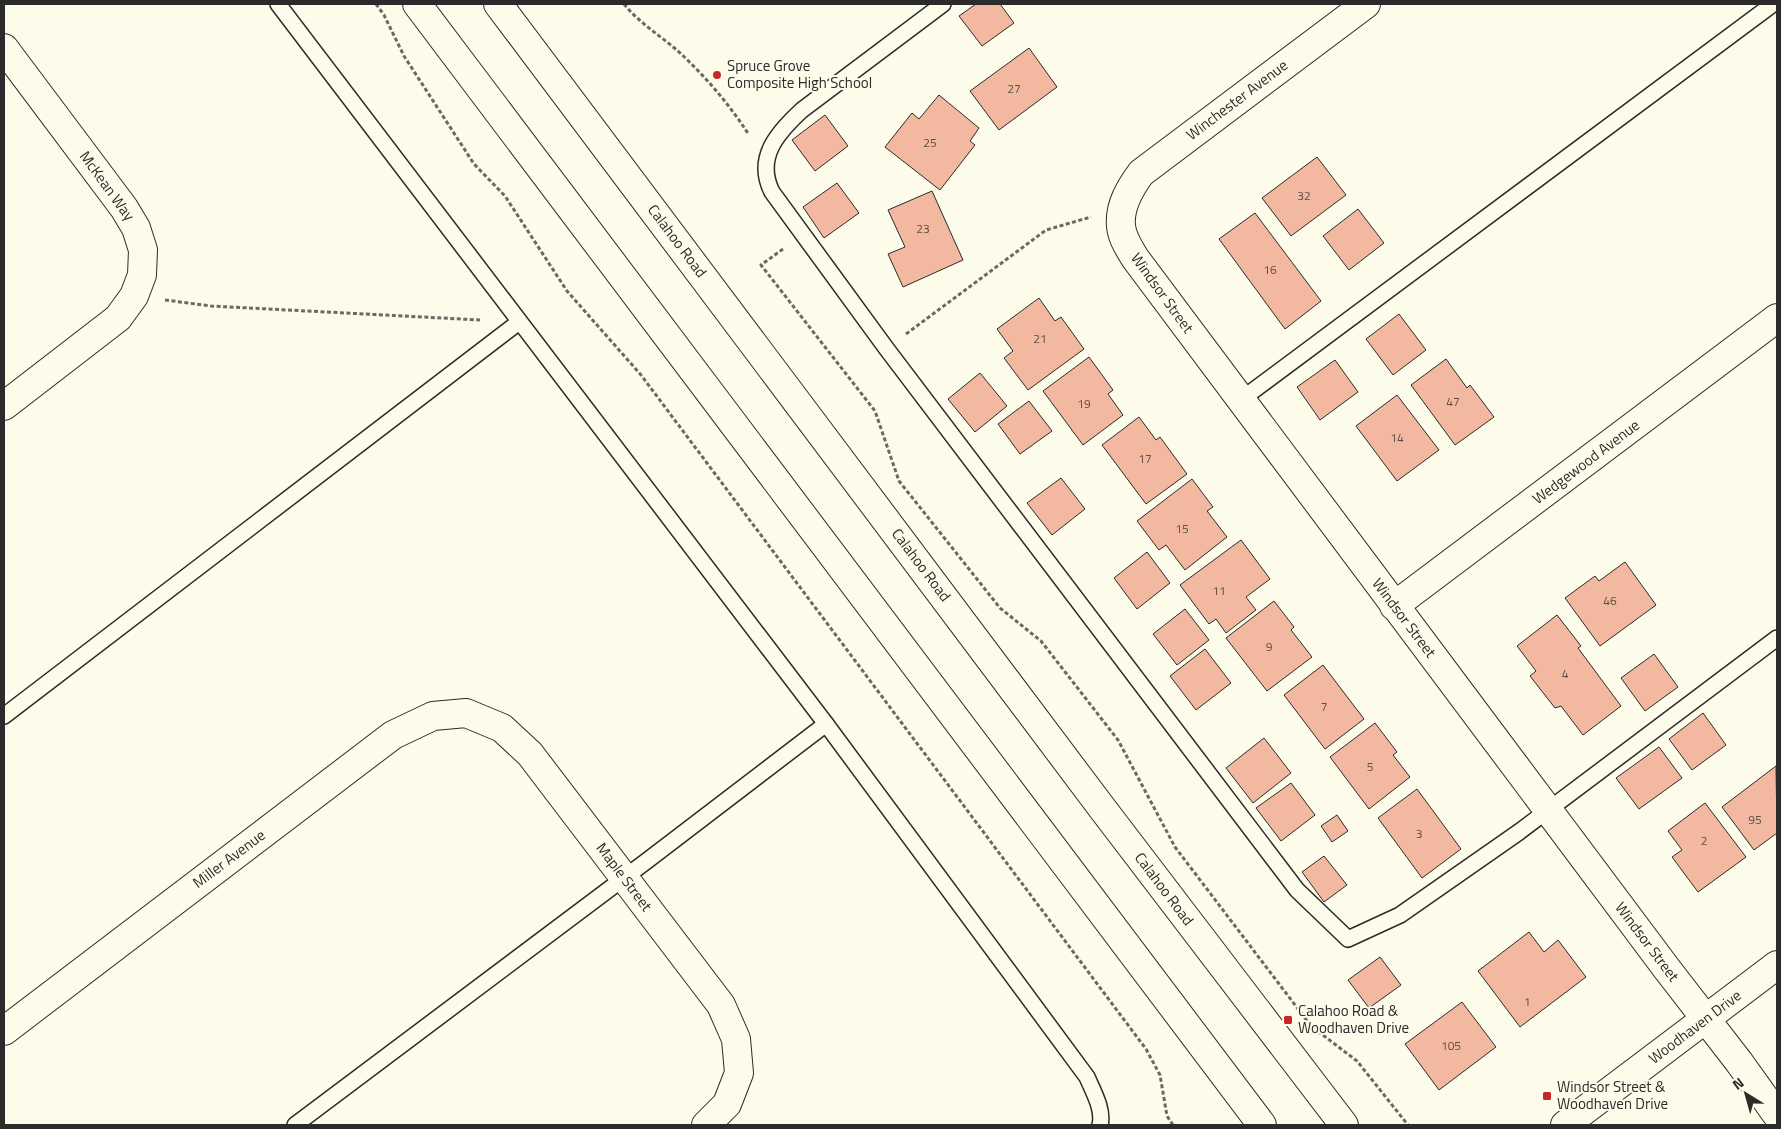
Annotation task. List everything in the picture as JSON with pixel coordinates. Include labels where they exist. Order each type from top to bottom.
[{"type":"street","points":[[417,4],[1262,1125]]},
{"type":"street","name":"Calahoo Road","points":[[498,4],[1102,808],[1344,1125]]},
{"type":"street","name":"Winchester Avenue","points":[[1123,208],[1129,189],[1141,172],[1366,4]]},
{"type":"street","name":"McKean Way","points":[[4,48],[124,208],[136,228],[143,250],[142,275],[134,296],[118,318],[4,406]]},
{"type":"street","name":"Windsor Street","points":[[1123,208],[1120,226],[1125,241],[1135,258],[1777,1115]]},
{"type":"street","name":"Wedgewood Avenue","points":[[1394,606],[1777,318]]},
{"type":"street","name":"Maple Street","points":[[466,713],[502,728],[530,754],[720,1005],[736,1039],[739,1073],[727,1104],[706,1125]]},
{"type":"street","name":"Miller Avenue","points":[[4,1031],[393,735],[433,716],[466,713]]},
{"type":"street","name":"Woodhaven Drive","points":[[1565,1125],[1777,965]]},
{"type":"lane","points":[[278,4],[826,724],[1087,1077],[1096,1097],[1101,1121],[1100,1125]]},
{"type":"lane","points":[[944,4],[802,110],[787,124],[774,140],[768,152],[766,181],[772,192],[886,348],[1297,890],[1348,939],[1400,915],[1519,832],[1547,809],[1777,638]]},
{"type":"lane","points":[[1242,399],[1773,4]]},
{"type":"lane","points":[[4,716],[519,322]]},
{"type":"lane","points":[[295,1125],[625,878],[826,724]]},
{"type":"path","points":[[376,4],[384,15],[404,56],[468,154],[482,174],[509,202],[567,291],[642,375],[1146,1049],[1160,1075],[1167,1116],[1173,1125]]},
{"type":"path","points":[[624,4],[701,74],[742,124],[752,142]]},
{"type":"path","points":[[886,348],[1046,230],[1123,208]]},
{"type":"path","points":[[784,248],[761,265],[875,411],[899,482],[1000,608],[1042,641],[1118,740],[1175,846],[1311,1026],[1357,1061],[1408,1125]]},
{"type":"path","points":[[134,296],[211,306],[519,322]]},
{"type":"building","points":[[976,4],[1000,4],[1014,23],[982,46],[959,16]]},
{"type":"building","points":[[1029,48],[1057,87],[999,130],[970,91]]},
{"type":"building","points":[[939,95],[979,128],[970,141],[975,145],[940,190],[885,147],[912,113],[919,119]]},
{"type":"building","points":[[825,115],[848,146],[815,171],[792,140]]},
{"type":"building","points":[[1317,157],[1346,195],[1291,236],[1262,198]]},
{"type":"building","points":[[837,183],[859,213],[824,238],[803,207]]},
{"type":"building","points":[[932,191],[963,260],[903,287],[888,254],[905,247],[888,210]]},
{"type":"building","points":[[1358,209],[1384,243],[1349,270],[1323,236]]},
{"type":"building","points":[[1255,213],[1321,301],[1285,329],[1219,239]]},
{"type":"building","points":[[1039,298],[1055,321],[1061,317],[1084,349],[1028,390],[1004,358],[1013,351],[997,329]]},
{"type":"building","points":[[1399,314],[1426,350],[1393,375],[1366,339]]},
{"type":"building","points":[[1089,357],[1113,390],[1108,394],[1123,415],[1083,445],[1043,391]]},
{"type":"building","points":[[1446,359],[1467,388],[1470,385],[1494,417],[1455,445],[1411,385]]},
{"type":"building","points":[[1335,360],[1358,392],[1320,420],[1297,387]]},
{"type":"building","points":[[980,373],[1007,406],[975,432],[948,399]]},
{"type":"building","points":[[1397,395],[1439,450],[1397,481],[1356,426]]},
{"type":"building","points":[[1029,401],[1052,431],[1020,454],[998,424]]},
{"type":"building","points":[[1139,417],[1156,440],[1160,437],[1187,474],[1146,504],[1102,445]]},
{"type":"building","points":[[1061,478],[1085,509],[1052,535],[1027,503]]},
{"type":"building","points":[[1192,479],[1213,507],[1207,511],[1227,537],[1185,570],[1166,545],[1159,550],[1137,521]]},
{"type":"building","points":[[1241,540],[1270,579],[1246,597],[1256,610],[1226,633],[1216,619],[1209,624],[1180,585]]},
{"type":"building","points":[[1147,552],[1170,583],[1137,609],[1114,578]]},
{"type":"building","points":[[1625,562],[1656,605],[1600,646],[1565,598],[1595,576],[1599,581]]},
{"type":"building","points":[[1274,601],[1294,627],[1291,630],[1312,657],[1267,691],[1226,638]]},
{"type":"building","points":[[1185,609],[1209,640],[1177,665],[1153,634]]},
{"type":"building","points":[[1557,615],[1581,646],[1578,648],[1621,706],[1583,735],[1561,706],[1555,708],[1530,676],[1536,671],[1517,646]]},
{"type":"building","points":[[1205,649],[1231,683],[1196,710],[1170,676]]},
{"type":"building","points":[[1654,654],[1678,687],[1645,711],[1621,678]]},
{"type":"building","points":[[1323,665],[1364,719],[1325,749],[1284,695]]},
{"type":"building","points":[[1703,713],[1726,745],[1692,770],[1669,739]]},
{"type":"building","points":[[1375,723],[1397,752],[1393,755],[1410,777],[1369,809],[1330,757]]},
{"type":"building","points":[[1264,738],[1291,773],[1253,803],[1226,768]]},
{"type":"building","points":[[1659,747],[1682,778],[1639,809],[1616,778]]},
{"type":"building","points":[[1776,766],[1777,833],[1754,850],[1722,807]]},
{"type":"building","points":[[1291,783],[1315,815],[1281,841],[1256,808]]},
{"type":"building","points":[[1417,789],[1461,849],[1422,878],[1378,818]]},
{"type":"building","points":[[1705,803],[1746,857],[1698,892],[1672,857],[1682,850],[1668,831]]},
{"type":"building","points":[[1337,815],[1348,831],[1332,842],[1321,826]]},
{"type":"building","points":[[1324,856],[1347,885],[1324,902],[1302,872]]},
{"type":"building","points":[[1529,932],[1544,952],[1558,940],[1586,977],[1520,1027],[1478,971]]},
{"type":"building","points":[[1380,957],[1401,985],[1369,1008],[1348,980]]},
{"type":"building","points":[[1462,1002],[1496,1047],[1439,1090],[1405,1044]]},
{"type":"place","name":"Spruce Grove Composite High School","points":[[717,75]]},
{"type":"place","name":"Calahoo Road & Woodhaven Drive","points":[[1288,1020]]},
{"type":"place","name":"Windsor Street & Woodhaven Drive","points":[[1547,1096]]}]
